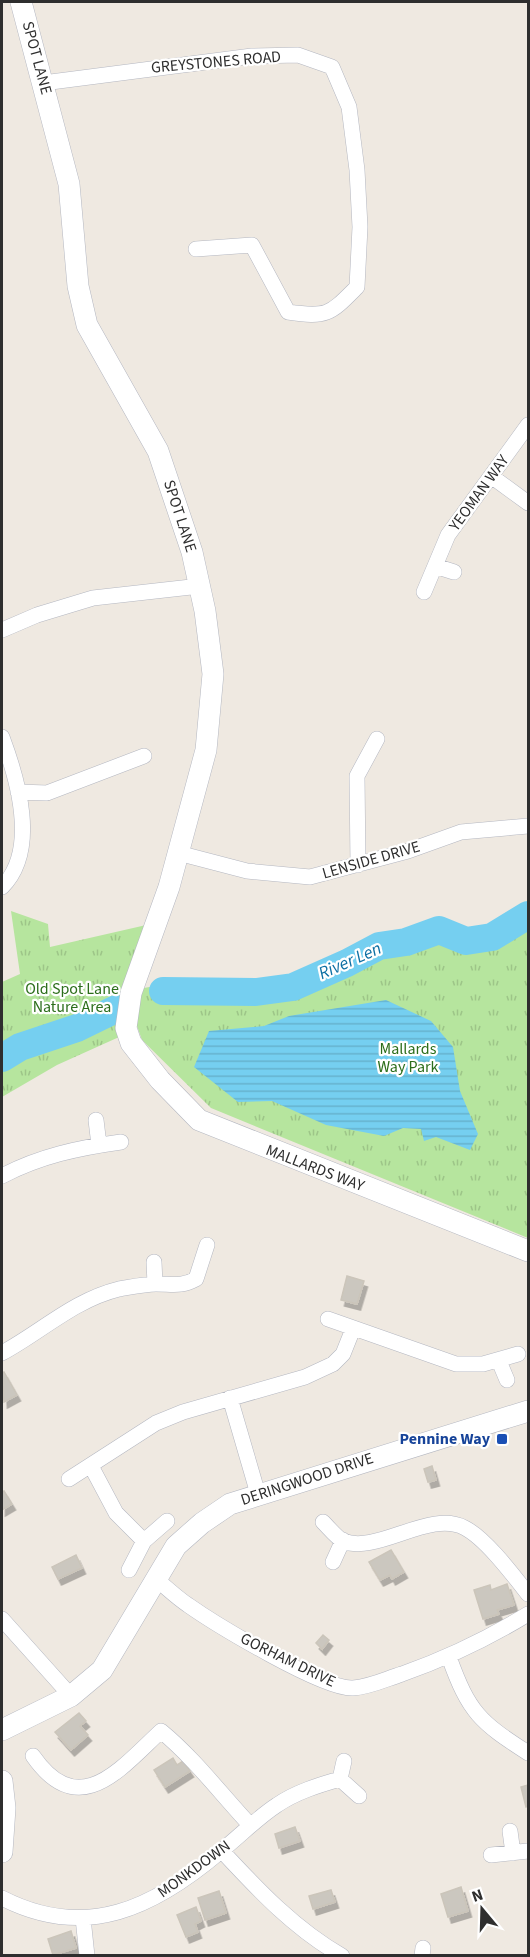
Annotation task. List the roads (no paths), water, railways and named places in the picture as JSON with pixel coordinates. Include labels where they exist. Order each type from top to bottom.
[{"type":"street","name":"SPOT LANE","points":[[21,2],[69,184],[78,286],[87,325],[158,452],[192,552],[200,586],[213,674],[206,750],[178,854],[127,1006],[126,1028],[131,1043]]},
{"type":"street","name":"GREYSTONES ROAD","points":[[43,82],[252,56],[298,55],[332,68],[349,107],[357,170],[360,227],[357,287],[331,312],[307,315],[288,312],[260,245],[196,249]]},
{"type":"street","name":"YEOMAN WAY","points":[[424,592],[448,535],[528,425]]},
{"type":"street","points":[[491,476],[528,503]]},
{"type":"street","points":[[435,566],[454,572]]},
{"type":"street","points":[[2,630],[37,615],[93,598],[200,586]]},
{"type":"street","points":[[2,737],[15,772],[22,834],[14,876],[2,887]]},
{"type":"street","points":[[358,866],[357,776],[377,739]]},
{"type":"street","points":[[18,792],[47,793],[144,756]]},
{"type":"street","name":"LENSIDE DRIVE","points":[[178,854],[275,875],[310,877],[358,866],[461,832],[528,826]]},
{"type":"street","name":"MALLARDS WAY","points":[[131,1043],[160,1080],[199,1120],[528,1251]]},
{"type":"street","points":[[96,1120],[99,1145]]},
{"type":"street","points":[[2,1176],[27,1162],[61,1151],[121,1142]]},
{"type":"street","points":[[2,1353],[76,1306],[119,1289],[155,1284],[182,1286],[196,1279],[207,1245]]},
{"type":"street","points":[[154,1262],[155,1284]]},
{"type":"street","points":[[328,1319],[456,1364],[499,1361],[518,1354]]},
{"type":"street","points":[[69,1479],[156,1423],[230,1398],[305,1377],[333,1364],[343,1354],[353,1329]]},
{"type":"street","points":[[499,1361],[507,1380]]},
{"type":"street","points":[[230,1398],[258,1494]]},
{"type":"street","name":"DERINGWOOD DRIVE","points":[[2,1730],[71,1696],[102,1670],[176,1546],[202,1523],[230,1504],[528,1411]]},
{"type":"street","points":[[91,1466],[116,1514],[144,1541]]},
{"type":"street","points":[[129,1570],[144,1541],[167,1521]]},
{"type":"street","points":[[323,1522],[343,1540],[360,1543],[447,1524],[464,1528],[502,1562],[528,1594]]},
{"type":"street","points":[[333,1562],[343,1540]]},
{"type":"street","name":"GORHAM DRIVE","points":[[156,1579],[186,1604],[236,1635],[328,1683],[352,1688],[377,1683],[449,1657],[484,1641],[528,1614]]},
{"type":"street","points":[[2,1619],[71,1696]]},
{"type":"street","points":[[449,1657],[465,1697],[482,1720],[528,1752]]},
{"type":"street","points":[[33,1756],[52,1778],[64,1785],[90,1787],[106,1781],[165,1725],[222,1796],[250,1824]]},
{"type":"street","points":[[344,1761],[340,1779],[359,1796]]},
{"type":"street","name":"MONKDOWN","points":[[2,1898],[46,1916],[83,1918],[114,1913],[147,1902],[180,1882],[222,1851],[250,1824],[278,1804],[319,1785],[340,1779]]},
{"type":"street","points":[[2,1781],[5,1808],[2,1842]]},
{"type":"street","points":[[491,1855],[521,1852],[510,1831]]},
{"type":"street","points":[[222,1851],[281,1912],[321,1944],[342,1956]]},
{"type":"street","points":[[83,1918],[87,1956]]},
{"type":"water","points":[[386,1000],[431,1021],[453,1047],[460,1091],[478,1134],[470,1150],[436,1137],[424,1141],[421,1129],[403,1128],[384,1136],[326,1125],[272,1101],[238,1102],[194,1067],[209,1031],[264,1026],[289,1016]]},
{"type":"waterway","name":"River Len","points":[[163,991],[256,992],[293,987],[379,946],[406,942],[439,930],[466,941],[492,937],[528,915]]},
{"type":"waterway","name":"River Len","points":[[2,1058],[20,1047],[77,1028],[116,1009]]},
{"type":"place","name":"Pennine Way","points":[[502,1439]]},
{"type":"park label","name":"Old Spot Lane Nature Area","points":[[72,998]]},
{"type":"park label","name":"Mallards Way Park","points":[[408,1058]]}]
